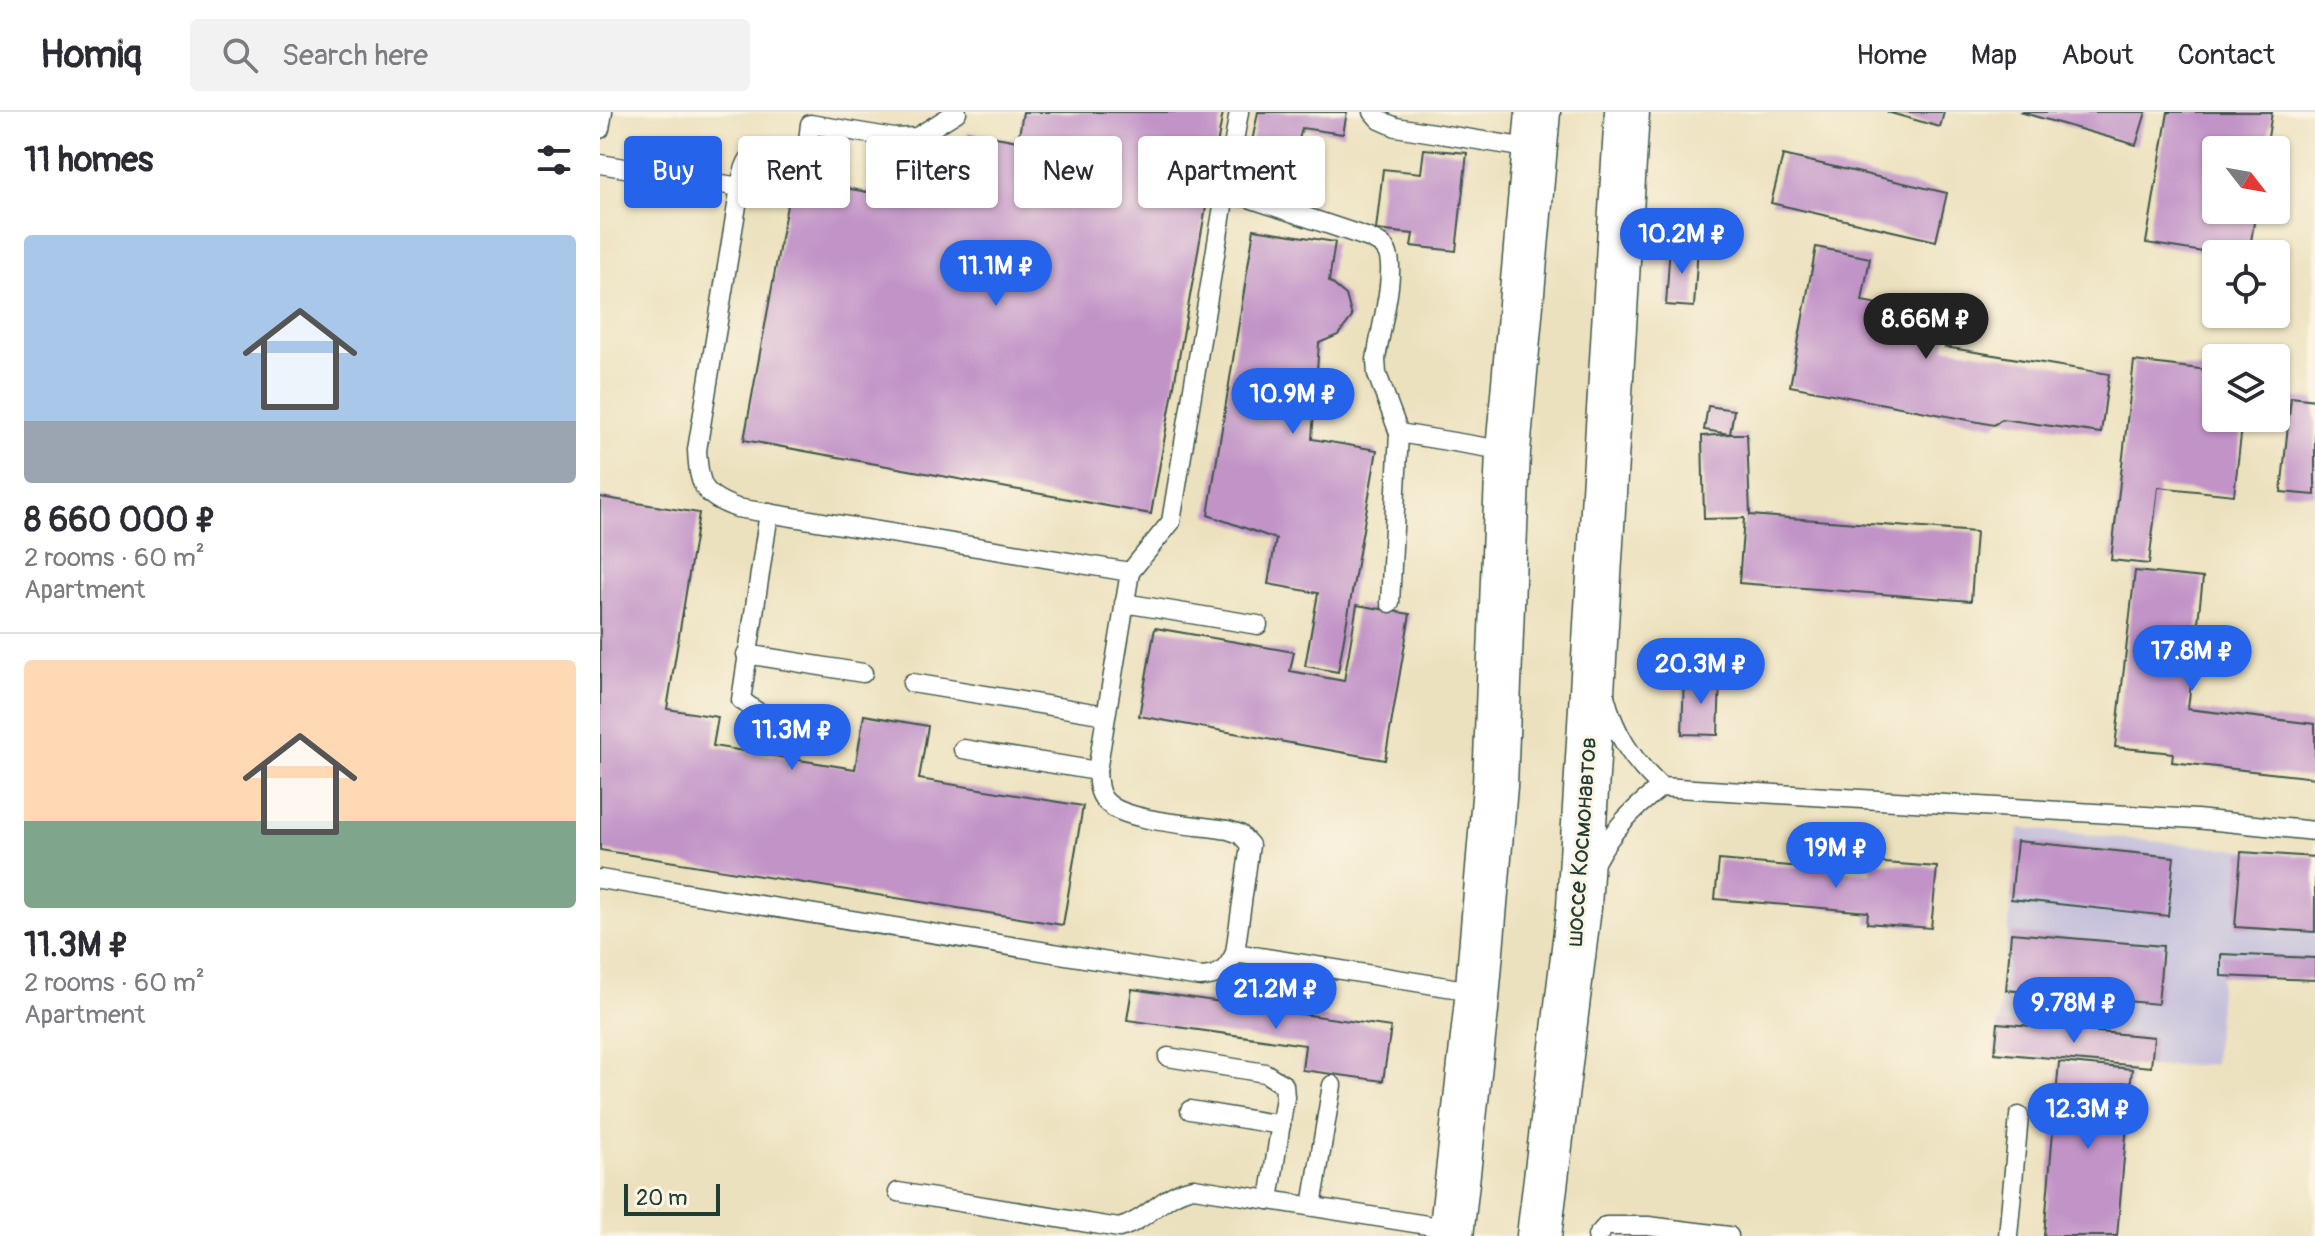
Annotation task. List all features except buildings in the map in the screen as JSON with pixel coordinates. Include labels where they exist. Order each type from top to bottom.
[{"type":"main road","name":"шоссе Космонавтов","points":[[1539,1236],[1579,907],[1627,112]]},
{"type":"main road","points":[[1451,1232],[1478,992],[1495,786],[1508,451],[1536,131]]},
{"type":"lane","points":[[600,129],[603,112]]},
{"type":"lane","points":[[811,118],[894,138],[917,137],[957,112]]},
{"type":"lane","points":[[1235,136],[1239,112]]},
{"type":"lane","points":[[1373,112],[1380,120],[1396,127],[1536,131]]},
{"type":"lane","points":[[600,164],[738,187]]},
{"type":"lane","points":[[738,199],[697,450],[699,481],[713,499],[769,513],[1130,572]]},
{"type":"lane","points":[[600,879],[1200,977],[1216,976],[1227,969],[1235,953],[1250,845],[1240,834],[1228,830],[1130,814],[1110,806],[1098,792],[1097,771],[1130,572],[1171,522],[1223,208]]},
{"type":"lane","points":[[1279,208],[1369,238],[1381,244],[1388,254],[1390,271],[1376,360],[1377,374],[1399,433],[1390,603]]},
{"type":"lane","points":[[1399,433],[1508,451]]},
{"type":"lane","points":[[769,513],[741,700],[748,709],[838,726]]},
{"type":"lane","points":[[1124,603],[1258,625]]},
{"type":"lane","points":[[1594,646],[1617,734],[1636,764],[1661,787],[2196,819],[2315,831]]},
{"type":"lane","points":[[746,654],[863,673]]},
{"type":"lane","points":[[912,683],[1106,715]]},
{"type":"lane","points":[[963,749],[1097,771]]},
{"type":"lane","points":[[1579,907],[1589,871],[1607,838],[1631,810],[1661,787]]},
{"type":"lane","points":[[1235,953],[1478,992]]},
{"type":"lane","points":[[1168,1057],[1277,1077],[1284,1085],[1285,1097],[1269,1200]]},
{"type":"lane","points":[[1312,1206],[1332,1085]]},
{"type":"lane","points":[[1190,1110],[1281,1125]]},
{"type":"lane","points":[[2008,1236],[2019,1116]]},
{"type":"lane","points":[[898,1192],[1119,1228],[1131,1225],[1183,1190],[1194,1188],[1451,1232]]},
{"type":"lane","points":[[1597,1236],[1606,1226],[1648,1226],[1729,1236]]},
{"type":"shaded area","points":[[2019,828],[2315,857],[2315,980],[2221,976],[2214,1064],[2151,1067],[1995,1053]]}]
